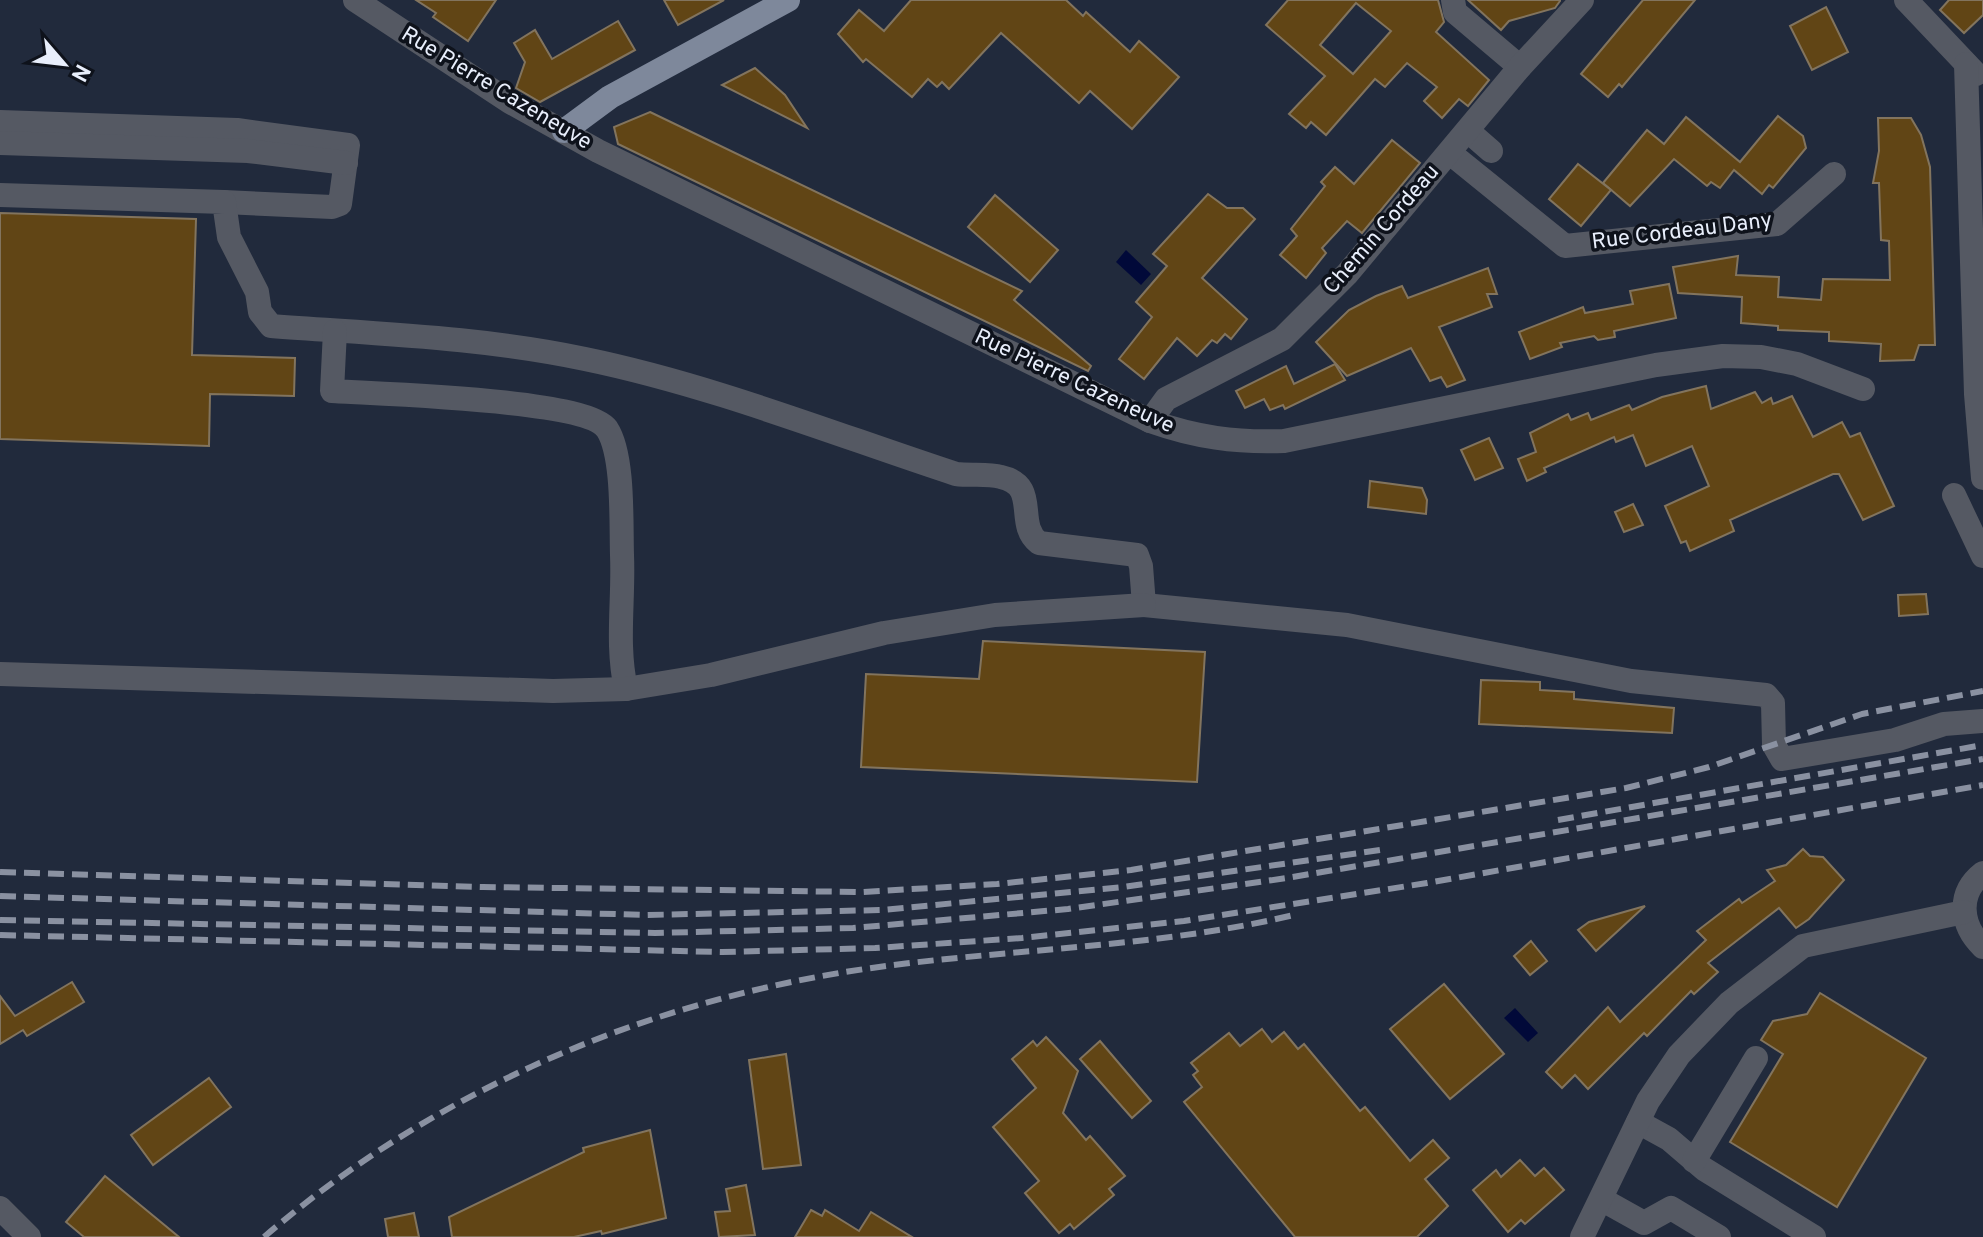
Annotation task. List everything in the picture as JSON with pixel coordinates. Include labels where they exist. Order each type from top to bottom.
[{"type":"main road","points":[[564,131],[610,97],[788,0]]},
{"type":"street","name":"Rue Pierre Cazeneuve","points":[[355,0],[510,102],[564,131],[1150,421],[1188,434],[1225,441],[1284,441],[1656,365],[1723,356],[1761,357],[1797,364],[1863,389]]},
{"type":"street","points":[[1453,0],[1455,12],[1520,67]]},
{"type":"street","name":"Chemin Cordeau","points":[[1150,421],[1166,399],[1282,339],[1347,274],[1520,67],[1582,0]]},
{"type":"street","points":[[1906,0],[1983,82]]},
{"type":"street","points":[[1966,64],[1976,394],[1983,478]]},
{"type":"street","points":[[0,122],[237,130],[348,145],[340,204],[332,207],[0,195]]},
{"type":"street","points":[[1468,131],[1491,151]]},
{"type":"street","points":[[0,143],[248,151],[346,163]]},
{"type":"street","name":"Rue Cordeau Dany","points":[[1450,153],[1565,246],[1777,224],[1834,174]]},
{"type":"street","points":[[224,202],[229,237],[257,292],[260,312],[271,326],[477,339],[587,359],[694,388],[956,474],[1000,476],[1024,492],[1028,499],[1027,527],[1039,543],[1137,555],[1141,566],[1144,605]]},
{"type":"street","points":[[335,331],[332,391],[502,403],[590,417],[602,423],[616,451],[622,569],[620,649],[626,689]]},
{"type":"street","points":[[1954,495],[1983,556]]},
{"type":"street","points":[[0,674],[553,691],[626,689],[711,675],[884,633],[982,617],[1055,608],[1144,605],[1347,625],[1631,681],[1766,695],[1773,703],[1774,745],[1782,759],[1895,740],[1944,724],[1983,721]]},
{"type":"street","points":[[1983,873],[1970,886],[1964,912],[1967,926],[1983,947]]},
{"type":"street","points":[[1582,1237],[1638,1122],[1679,1055],[1729,1003],[1790,953],[1823,940],[1964,912]]},
{"type":"street","points":[[1694,1161],[1756,1058]]},
{"type":"street","points":[[1638,1122],[1669,1139],[1694,1161],[1814,1237]]},
{"type":"street","points":[[1601,1199],[1644,1223],[1671,1208],[1719,1237]]},
{"type":"street","points":[[0,1208],[29,1237]]},
{"type":"shaded area","points":[[1126,250],[1151,274],[1141,285],[1116,262]]},
{"type":"shaded area","points":[[1515,1008],[1538,1033],[1528,1042],[1504,1018]]},
{"type":"building","points":[[416,0],[496,0],[468,41],[433,17],[436,13]]},
{"type":"building","points":[[664,0],[724,0],[678,25]]},
{"type":"building","points":[[911,0],[1066,0],[1083,16],[1086,12],[1130,52],[1139,41],[1179,77],[1132,129],[1090,91],[1079,103],[1001,33],[949,89],[942,82],[937,87],[928,79],[912,97],[866,59],[863,62],[838,34],[859,10],[884,31]]},
{"type":"building","points":[[1288,0],[1438,0],[1444,22],[1436,32],[1489,80],[1468,106],[1459,99],[1442,118],[1424,101],[1437,87],[1407,63],[1385,87],[1375,79],[1326,135],[1311,122],[1306,128],[1289,114],[1325,76],[1266,25]],"holes":[[[1356,3],[1391,31],[1353,74],[1320,45]]]},
{"type":"building","points":[[1468,0],[1560,1],[1555,8],[1509,21],[1501,30]]},
{"type":"building","points":[[1643,0],[1695,0],[1622,87],[1619,84],[1608,97],[1581,74]]},
{"type":"building","points":[[1949,0],[1983,0],[1983,15],[1964,33],[1940,10]]},
{"type":"building","points":[[1826,7],[1848,52],[1812,70],[1790,26]]},
{"type":"building","points":[[618,21],[635,50],[540,102],[516,88],[525,62],[514,43],[535,30],[552,59]]},
{"type":"building","points":[[755,68],[785,95],[807,128],[722,85]]},
{"type":"building","points":[[650,112],[1022,291],[1014,300],[1091,366],[1088,371],[618,144],[614,127]]},
{"type":"building","points":[[1778,116],[1803,136],[1806,148],[1773,188],[1769,185],[1762,194],[1734,170],[1720,188],[1711,182],[1707,186],[1674,159],[1630,206],[1603,183],[1647,130],[1664,144],[1686,117],[1740,162]]},
{"type":"building","points":[[1878,118],[1911,118],[1921,135],[1930,167],[1935,345],[1919,345],[1914,360],[1880,361],[1881,344],[1829,341],[1829,332],[1778,330],[1778,326],[1741,323],[1742,297],[1678,293],[1673,267],[1738,256],[1736,275],[1779,277],[1778,297],[1821,300],[1823,279],[1890,280],[1889,241],[1881,240],[1879,183],[1873,183],[1879,151]]},
{"type":"building","points":[[1392,140],[1420,163],[1362,233],[1347,221],[1322,248],[1326,253],[1306,278],[1280,255],[1297,236],[1291,229],[1325,186],[1321,182],[1335,167],[1354,184]]},
{"type":"building","points":[[1578,164],[1611,190],[1581,226],[1549,199]]},
{"type":"building","points":[[1208,194],[1227,208],[1243,208],[1255,219],[1202,278],[1247,319],[1231,339],[1225,334],[1217,343],[1212,340],[1197,356],[1177,338],[1144,379],[1119,359],[1152,317],[1136,302],[1167,266],[1153,254]]},
{"type":"building","points":[[995,195],[1058,250],[1030,282],[968,227]]},
{"type":"building","points":[[0,213],[196,219],[192,355],[295,358],[294,396],[210,394],[209,446],[0,439]]},
{"type":"building","points":[[1488,268],[1497,294],[1487,294],[1492,307],[1439,327],[1465,380],[1447,387],[1441,377],[1430,381],[1411,348],[1347,376],[1316,342],[1349,310],[1376,296],[1402,286],[1408,298]]},
{"type":"building","points":[[1669,284],[1676,318],[1614,331],[1615,337],[1598,340],[1594,336],[1560,343],[1562,347],[1530,359],[1519,332],[1583,307],[1585,313],[1633,304],[1630,291]]},
{"type":"building","points":[[1335,364],[1345,380],[1285,409],[1283,405],[1270,410],[1264,399],[1245,408],[1236,391],[1286,366],[1294,384]]},
{"type":"building","points":[[1706,386],[1711,409],[1755,392],[1762,403],[1771,398],[1773,404],[1792,396],[1813,437],[1842,422],[1850,437],[1860,433],[1894,506],[1863,520],[1839,474],[1833,474],[1730,520],[1734,531],[1690,551],[1686,541],[1681,543],[1665,506],[1709,486],[1692,446],[1646,466],[1633,435],[1616,442],[1614,437],[1544,468],[1546,472],[1527,481],[1518,459],[1536,452],[1530,433],[1568,414],[1571,420],[1588,413],[1591,420],[1629,405],[1632,410],[1662,397]]},
{"type":"building","points":[[1489,438],[1503,468],[1475,480],[1461,450]]},
{"type":"building","points":[[1370,481],[1422,488],[1427,500],[1426,514],[1368,507]]},
{"type":"building","points":[[1633,504],[1643,525],[1624,532],[1615,512]]},
{"type":"building","points":[[1926,594],[1928,614],[1899,616],[1898,595]]},
{"type":"building","points":[[983,641],[1205,652],[1197,782],[861,767],[866,674],[979,679]]},
{"type":"building","points":[[1481,680],[1540,682],[1540,690],[1574,692],[1574,699],[1674,708],[1672,733],[1479,724]]},
{"type":"building","points":[[1803,849],[1810,856],[1823,857],[1844,880],[1809,919],[1796,928],[1779,908],[1708,963],[1718,972],[1694,994],[1691,991],[1647,1036],[1644,1033],[1588,1089],[1575,1075],[1562,1088],[1546,1072],[1608,1007],[1620,1022],[1706,940],[1697,931],[1739,899],[1742,903],[1775,881],[1767,870],[1786,865]]},
{"type":"building","points":[[1645,906],[1596,951],[1578,930],[1589,922]]},
{"type":"building","points":[[1531,941],[1547,961],[1530,975],[1514,956]]},
{"type":"building","points":[[72,982],[84,1002],[27,1036],[23,1030],[0,1044],[0,996],[15,1016]]},
{"type":"building","points":[[1444,984],[1504,1054],[1450,1099],[1390,1029]]},
{"type":"building","points":[[1820,993],[1926,1058],[1837,1207],[1730,1142],[1783,1054],[1761,1040],[1773,1021],[1807,1014]]},
{"type":"building","points":[[1262,1029],[1272,1042],[1284,1032],[1298,1049],[1304,1044],[1360,1111],[1365,1107],[1410,1161],[1433,1140],[1449,1158],[1425,1179],[1448,1206],[1417,1237],[1295,1237],[1184,1102],[1202,1087],[1193,1075],[1198,1071],[1191,1063],[1229,1033],[1240,1046]]},
{"type":"building","points":[[1046,1037],[1078,1071],[1063,1113],[1086,1140],[1090,1136],[1125,1176],[1109,1189],[1114,1195],[1074,1229],[1070,1224],[1059,1233],[1025,1193],[1039,1181],[993,1127],[1036,1088],[1012,1059],[1033,1041],[1037,1046]]},
{"type":"building","points":[[1100,1041],[1151,1101],[1132,1118],[1080,1059]]},
{"type":"building","points":[[786,1054],[801,1165],[763,1169],[749,1060]]},
{"type":"building","points":[[209,1078],[231,1107],[153,1165],[131,1135]]},
{"type":"building","points":[[650,1130],[666,1218],[602,1234],[601,1231],[574,1237],[452,1237],[449,1217],[584,1152],[583,1148]]},
{"type":"building","points":[[1520,1160],[1535,1176],[1544,1168],[1564,1190],[1525,1224],[1521,1220],[1508,1232],[1473,1190],[1496,1170],[1501,1177]]},
{"type":"building","points":[[105,1176],[179,1237],[84,1237],[66,1222]]},
{"type":"building","points":[[746,1185],[755,1235],[719,1237],[715,1212],[730,1211],[726,1189]]},
{"type":"building","points":[[811,1210],[822,1216],[825,1210],[859,1231],[871,1212],[912,1237],[795,1237]]},
{"type":"building","points":[[414,1213],[419,1237],[388,1237],[385,1219]]},
{"type":"railway","points":[[0,872],[483,887],[863,892],[997,884],[1131,870],[1626,788],[1709,767],[1862,714],[1983,691]]},
{"type":"railway","points":[[1558,820],[1983,745]]},
{"type":"railway","points":[[0,920],[655,933],[853,928],[1068,909],[1287,878],[1983,759]]},
{"type":"railway","points":[[0,935],[722,952],[875,948],[1022,938],[1184,921],[1427,883],[1983,785]]},
{"type":"railway","points":[[0,896],[646,915],[882,910],[1123,887],[1380,850]]},
{"type":"railway","points":[[264,1237],[332,1183],[403,1135],[478,1093],[555,1056],[635,1025],[717,1000],[801,980],[937,960],[1196,934],[1298,914]]}]
